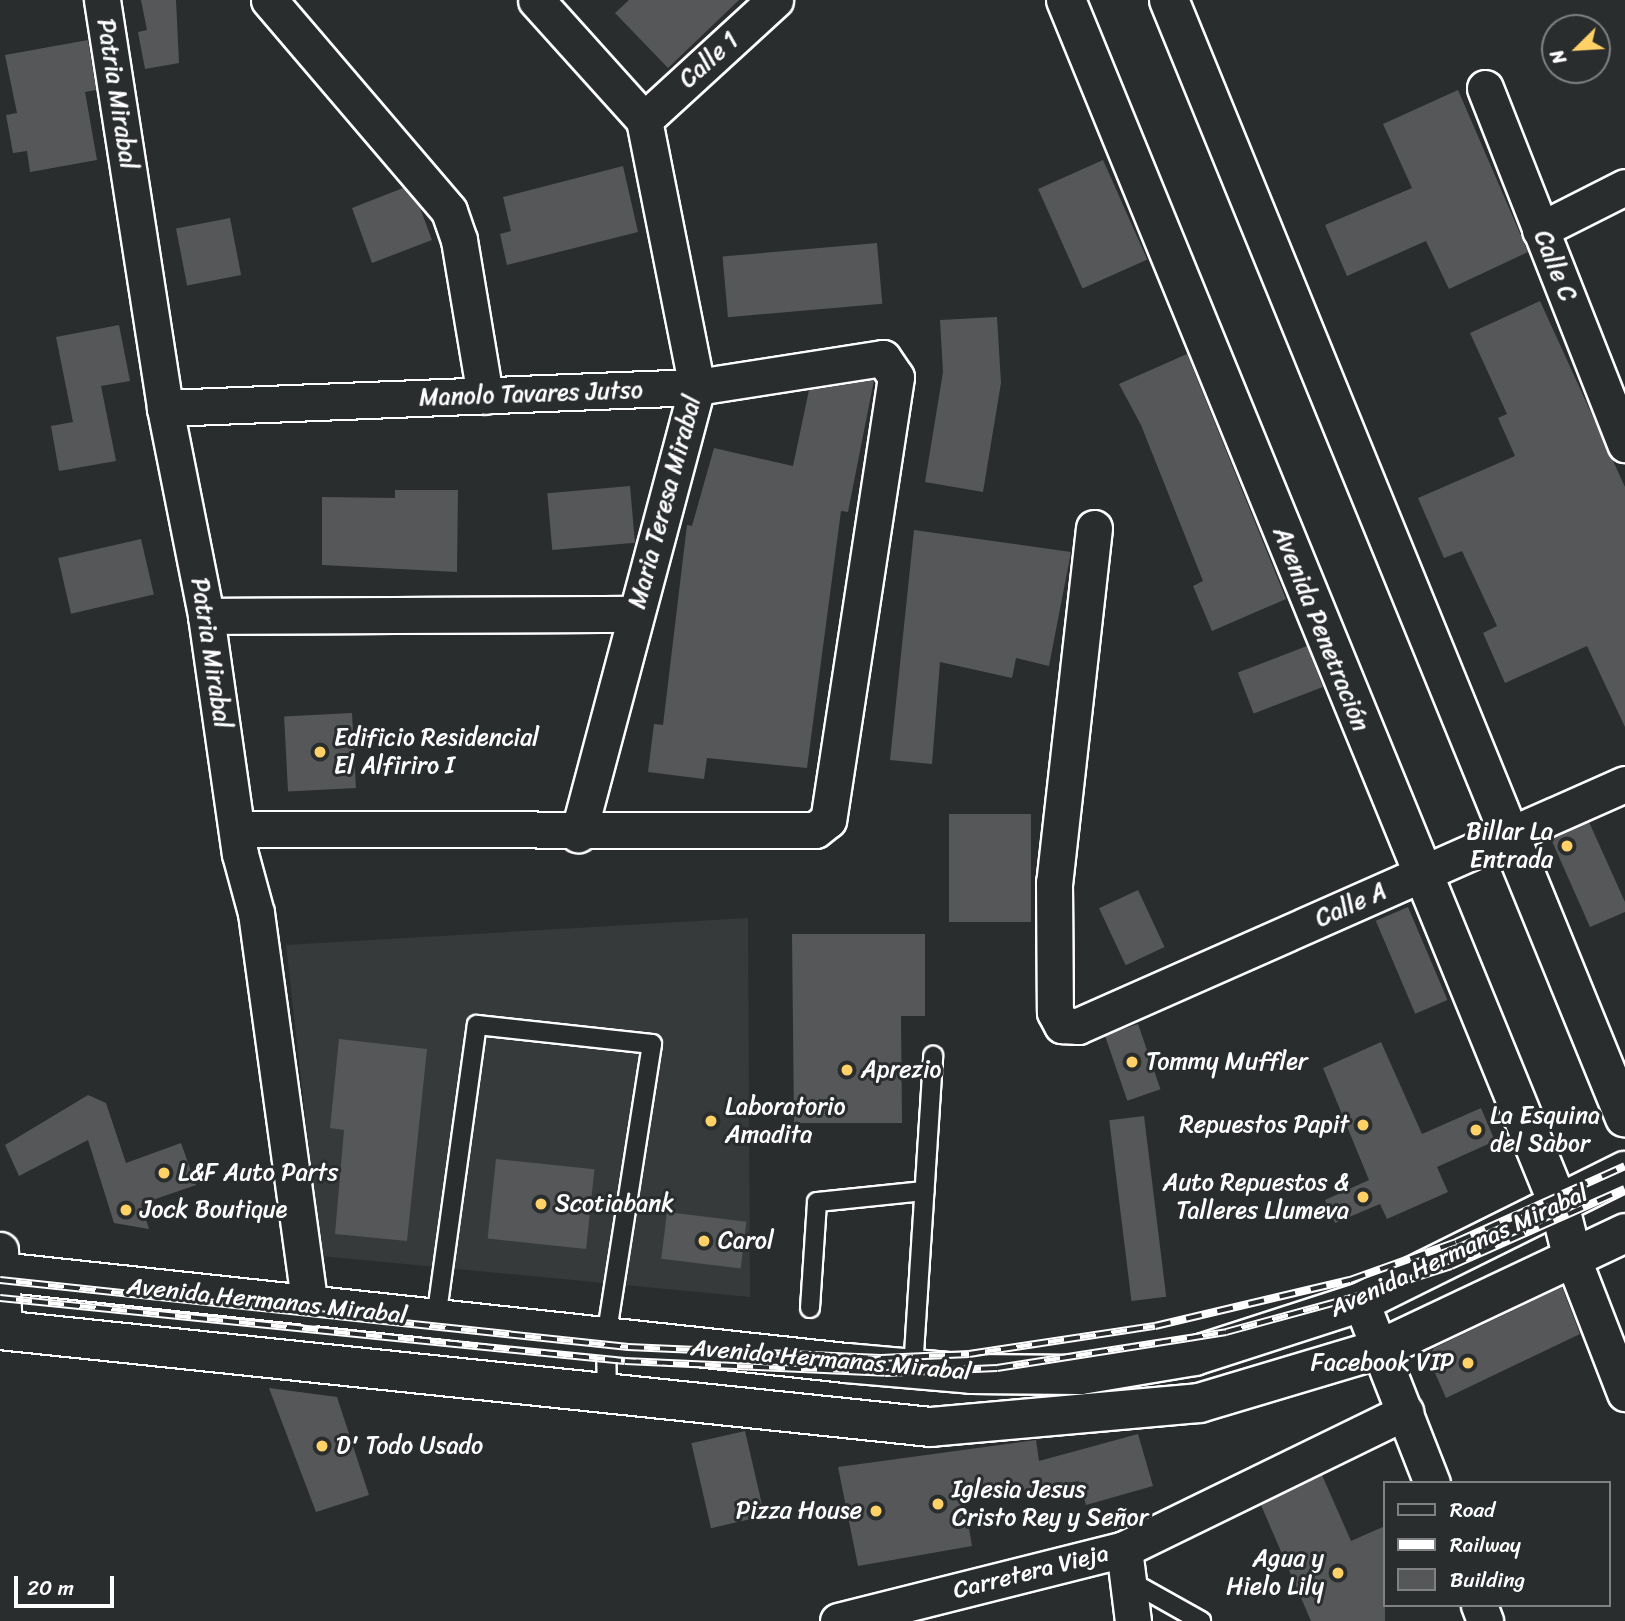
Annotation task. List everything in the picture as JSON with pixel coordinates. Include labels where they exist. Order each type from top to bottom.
[{"type":"main road","name":"Avenida Penetración","points":[[1066,0],[1420,874],[1560,1208],[1573,1259]]},
{"type":"main road","points":[[1169,0],[1625,1118]]},
{"type":"main road","name":"Avenida Hermanas Mirabal","points":[[1,1265],[299,1306],[606,1339],[913,1369],[1081,1375],[1194,1356],[1361,1302],[1560,1208],[1625,1171]]},
{"type":"main road","name":"Avenida Hermanas Mirabal","points":[[2,1330],[931,1427],[1199,1404],[1380,1349],[1625,1233]]},
{"type":"street","name":"Patria Mirabal","points":[[102,0],[165,408],[206,616],[239,841],[256,914],[299,1306]]},
{"type":"street","points":[[270,0],[449,211],[485,396]]},
{"type":"street","points":[[536,0],[644,120]]},
{"type":"street","name":"Calle 1","points":[[644,120],[775,0]]},
{"type":"street","name":"Calle C","points":[[1485,88],[1625,444]]},
{"type":"street","name":"Maria Teresa Mirabal","points":[[578,834],[697,387],[644,120]]},
{"type":"street","points":[[1540,230],[1625,187]]},
{"type":"street","name":"Manolo Tavares Jutso","points":[[165,408],[697,387],[883,358],[892,366],[896,377],[828,820],[816,830],[796,833],[578,834]]},
{"type":"street","name":"Calle A","points":[[1094,528],[1054,881],[1055,1012],[1062,1025],[1078,1026],[1625,784]]},
{"type":"street","points":[[206,616],[635,614]]},
{"type":"street","points":[[239,841],[578,834]]},
{"type":"street","points":[[1573,1259],[1618,1359],[1625,1394]]},
{"type":"street","points":[[1,1265],[2,1330]]},
{"type":"street","points":[[1361,1302],[1431,1481]]},
{"type":"street","name":"Carretera Vieja","points":[[838,1621],[1126,1564],[1405,1412]]},
{"type":"street","points":[[1126,1564],[1133,1621]]},
{"type":"lane","points":[[436,1319],[477,1025],[652,1044],[606,1339],[607,1395]]},
{"type":"lane","points":[[913,1369],[933,1056]]},
{"type":"lane","points":[[810,1308],[817,1202],[924,1191]]},
{"type":"lane","points":[[1126,1564],[1201,1621]]},
{"type":"shaded area","points":[[748,918],[750,1297],[321,1256],[286,945]]},
{"type":"building","points":[[141,0],[176,0],[179,63],[145,69],[138,32],[147,30]]},
{"type":"building","points":[[629,0],[739,0],[668,68],[615,13]]},
{"type":"building","points":[[88,40],[96,90],[85,92],[97,160],[30,172],[27,151],[13,153],[6,115],[17,113],[5,55]]},
{"type":"building","points":[[1458,90],[1528,252],[1449,289],[1426,241],[1347,276],[1325,225],[1412,188],[1383,124]]},
{"type":"building","points":[[1103,160],[1147,260],[1082,288],[1038,189]]},
{"type":"building","points":[[623,166],[638,232],[507,265],[500,234],[511,231],[503,197]]},
{"type":"building","points":[[403,188],[420,208],[432,240],[372,263],[352,208]]},
{"type":"building","points":[[230,218],[241,275],[187,285],[176,228]]},
{"type":"building","points":[[877,243],[882,304],[728,317],[723,257]]},
{"type":"building","points":[[1540,301],[1625,487],[1625,727],[1587,646],[1505,683],[1483,633],[1497,626],[1462,551],[1444,558],[1418,498],[1515,456],[1498,418],[1507,414],[1470,333]]},
{"type":"building","points":[[997,317],[1001,383],[983,492],[925,482],[943,372],[940,320]]},
{"type":"building","points":[[119,325],[130,381],[101,386],[116,461],[59,471],[51,426],[73,422],[56,337]]},
{"type":"building","points":[[1187,354],[1286,599],[1212,631],[1193,586],[1203,581],[1141,425],[1119,384]]},
{"type":"building","points":[[874,380],[848,512],[841,511],[807,768],[707,758],[704,779],[648,772],[654,724],[663,725],[687,525],[692,526],[714,448],[793,466],[809,390]]},
{"type":"building","points":[[630,486],[635,543],[552,550],[547,493]]},
{"type":"building","points":[[395,490],[458,490],[457,572],[322,565],[322,497],[395,498]]},
{"type":"building","points":[[914,530],[1071,552],[1049,666],[1016,658],[1012,678],[940,662],[932,764],[890,760]]},
{"type":"building","points":[[141,539],[154,595],[71,614],[58,558]]},
{"type":"building","points":[[1307,646],[1323,687],[1254,714],[1238,673]]},
{"type":"building","name":"Edificio Residencial El Alfiriro I","points":[[352,713],[356,788],[288,791],[284,717]]},
{"type":"building","points":[[949,814],[1031,814],[1031,922],[949,922]]},
{"type":"building","points":[[1589,822],[1625,902],[1625,912],[1590,927],[1551,839]]},
{"type":"building","points":[[1138,890],[1165,947],[1126,965],[1099,908]]},
{"type":"building","points":[[1408,907],[1447,1000],[1415,1014],[1376,921]]},
{"type":"building","name":"Aprezio","points":[[792,934],[925,934],[925,1016],[901,1016],[902,1123],[794,1123]]},
{"type":"building","name":"Tommy Muffler","points":[[1138,1024],[1160,1089],[1127,1101],[1105,1035]]},
{"type":"building","points":[[339,1039],[427,1049],[407,1241],[335,1234],[344,1130],[330,1128]]},
{"type":"building","points":[[1381,1042],[1422,1134],[1481,1108],[1495,1141],[1437,1167],[1448,1192],[1387,1219],[1380,1204],[1335,1223],[1325,1200],[1369,1180],[1323,1068]]},
{"type":"building","points":[[88,1095],[106,1103],[126,1163],[181,1143],[196,1185],[141,1204],[149,1229],[114,1223],[88,1140],[19,1176],[5,1145]]},
{"type":"building","points":[[1144,1116],[1166,1297],[1131,1301],[1109,1120]]},
{"type":"building","name":"Scotiabank","points":[[496,1159],[594,1169],[586,1249],[488,1239]]},
{"type":"building","name":"Carol","points":[[667,1212],[746,1222],[741,1268],[661,1259]]},
{"type":"building","points":[[1562,1287],[1580,1334],[1446,1398],[1428,1357],[1434,1348]]},
{"type":"building","name":"D' Todo Usado","points":[[269,1388],[337,1397],[369,1495],[316,1512]]},
{"type":"building","points":[[745,1431],[765,1516],[711,1528],[691,1443]]},
{"type":"building","points":[[1138,1434],[1153,1486],[1086,1505],[1079,1481],[964,1500],[972,1546],[858,1566],[838,1467],[1036,1440],[1039,1461]]},
{"type":"building","name":"Agua y Hielo Lily","points":[[1322,1475],[1351,1541],[1384,1526],[1385,1621],[1311,1621],[1261,1505]]},
{"type":"railway","points":[[0,1280],[628,1347],[881,1358],[969,1354],[1155,1326],[1350,1280],[1456,1242],[1625,1166]]},
{"type":"railway","points":[[0,1298],[625,1361],[885,1373],[997,1368],[1226,1332],[1351,1298],[1451,1266],[1625,1189]]},
{"type":"place","name":"Edificio Residencial El Alfiriro I","points":[[320,752]]},
{"type":"place","name":"Billar La Entrada","points":[[1567,846]]},
{"type":"place","name":"Tommy Muffler","points":[[1132,1062]]},
{"type":"place","name":"Aprezio","points":[[847,1070]]},
{"type":"place","name":"Laboratorio Amadita","points":[[711,1121]]},
{"type":"place","name":"Repuestos Papit","points":[[1363,1125]]},
{"type":"place","name":"La Esquina del Sabor","points":[[1476,1130]]},
{"type":"place","name":"L&F Auto Parts","points":[[164,1173]]},
{"type":"place","name":"Auto Repuestos & Talleres Llumeva","points":[[1363,1197]]},
{"type":"place","name":"Scotiabank","points":[[541,1204]]},
{"type":"place","name":"Jock Boutique","points":[[126,1210]]},
{"type":"place","name":"Carol","points":[[704,1241]]},
{"type":"place","name":"Facebook VIP","points":[[1468,1363]]},
{"type":"place","name":"D' Todo Usado","points":[[322,1446]]},
{"type":"place","name":"Iglesia Jesus Cristo Rey y Señor","points":[[938,1504]]},
{"type":"place","name":"Pizza House","points":[[876,1511]]},
{"type":"place","name":"Agua y Hielo Lily","points":[[1338,1573]]}]
